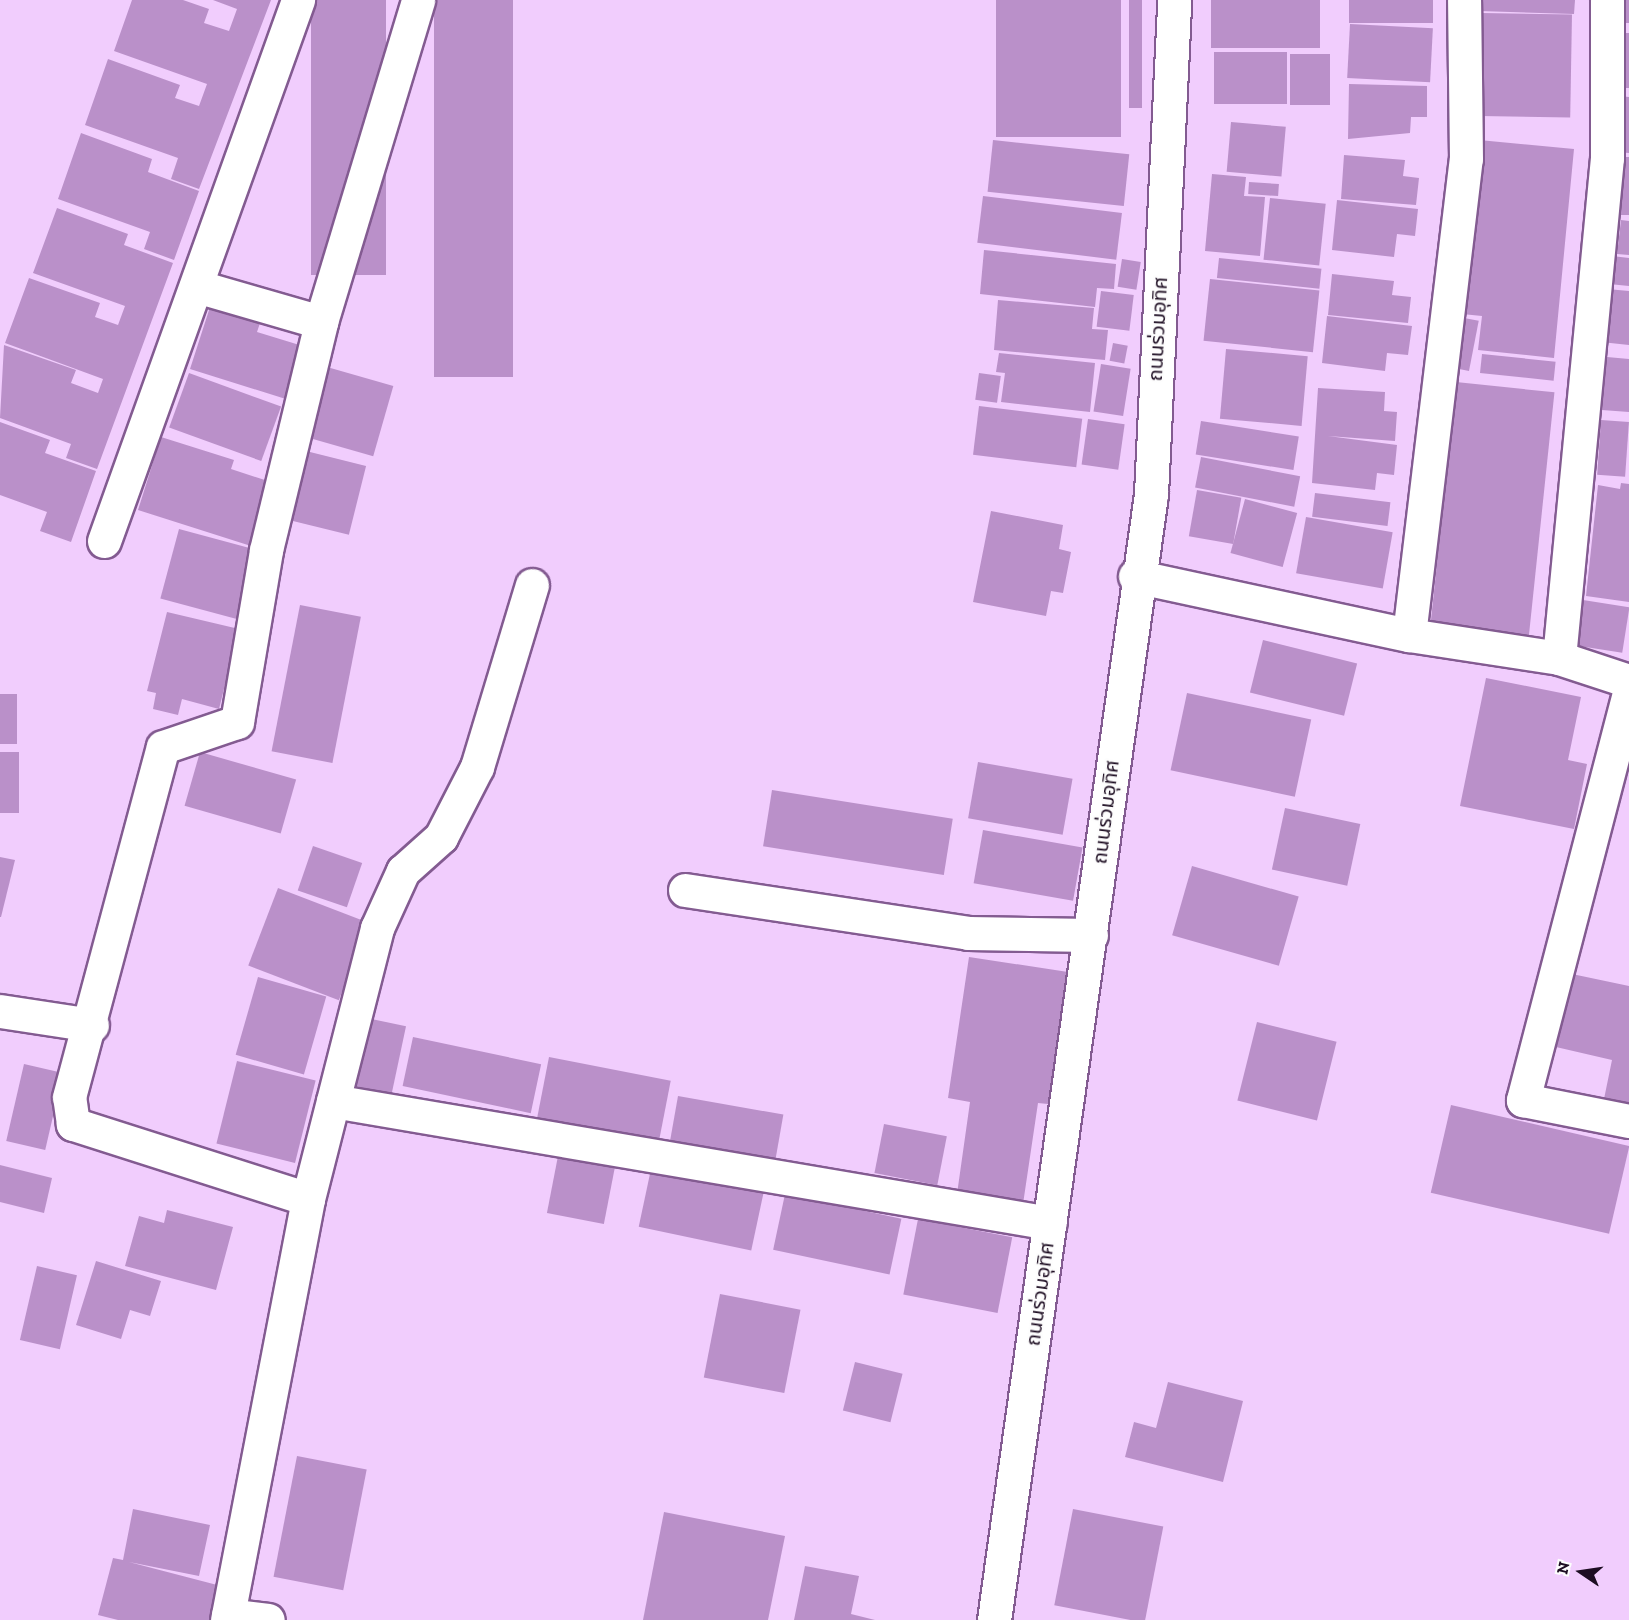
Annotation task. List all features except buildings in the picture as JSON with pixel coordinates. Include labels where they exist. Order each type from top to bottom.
[{"type":"street","points":[[104,541],[298,0]]},
{"type":"street","points":[[308,1199],[73,1124],[69,1097],[92,1025],[163,747],[237,722],[266,550],[321,322],[418,0]]},
{"type":"street","name":"ถนนร่วมอุทิศ","points":[[994,1620],[1091,935],[1135,576],[1151,494],[1174,0]]},
{"type":"street","points":[[1409,635],[1466,159],[1464,0]]},
{"type":"street","points":[[1559,658],[1607,158],[1607,0]]},
{"type":"street","points":[[196,286],[321,322]]},
{"type":"street","points":[[1135,576],[1409,635],[1559,658],[1629,681]]},
{"type":"street","points":[[268,1620],[227,1617],[308,1199],[387,899],[403,871],[441,837],[477,767],[532,585]]},
{"type":"street","points":[[1629,693],[1522,1100],[1629,1121]]},
{"type":"street","points":[[686,891],[968,933],[1091,935]]},
{"type":"street","points":[[0,1011],[92,1025]]},
{"type":"street","points":[[333,1101],[1050,1223]]}]
